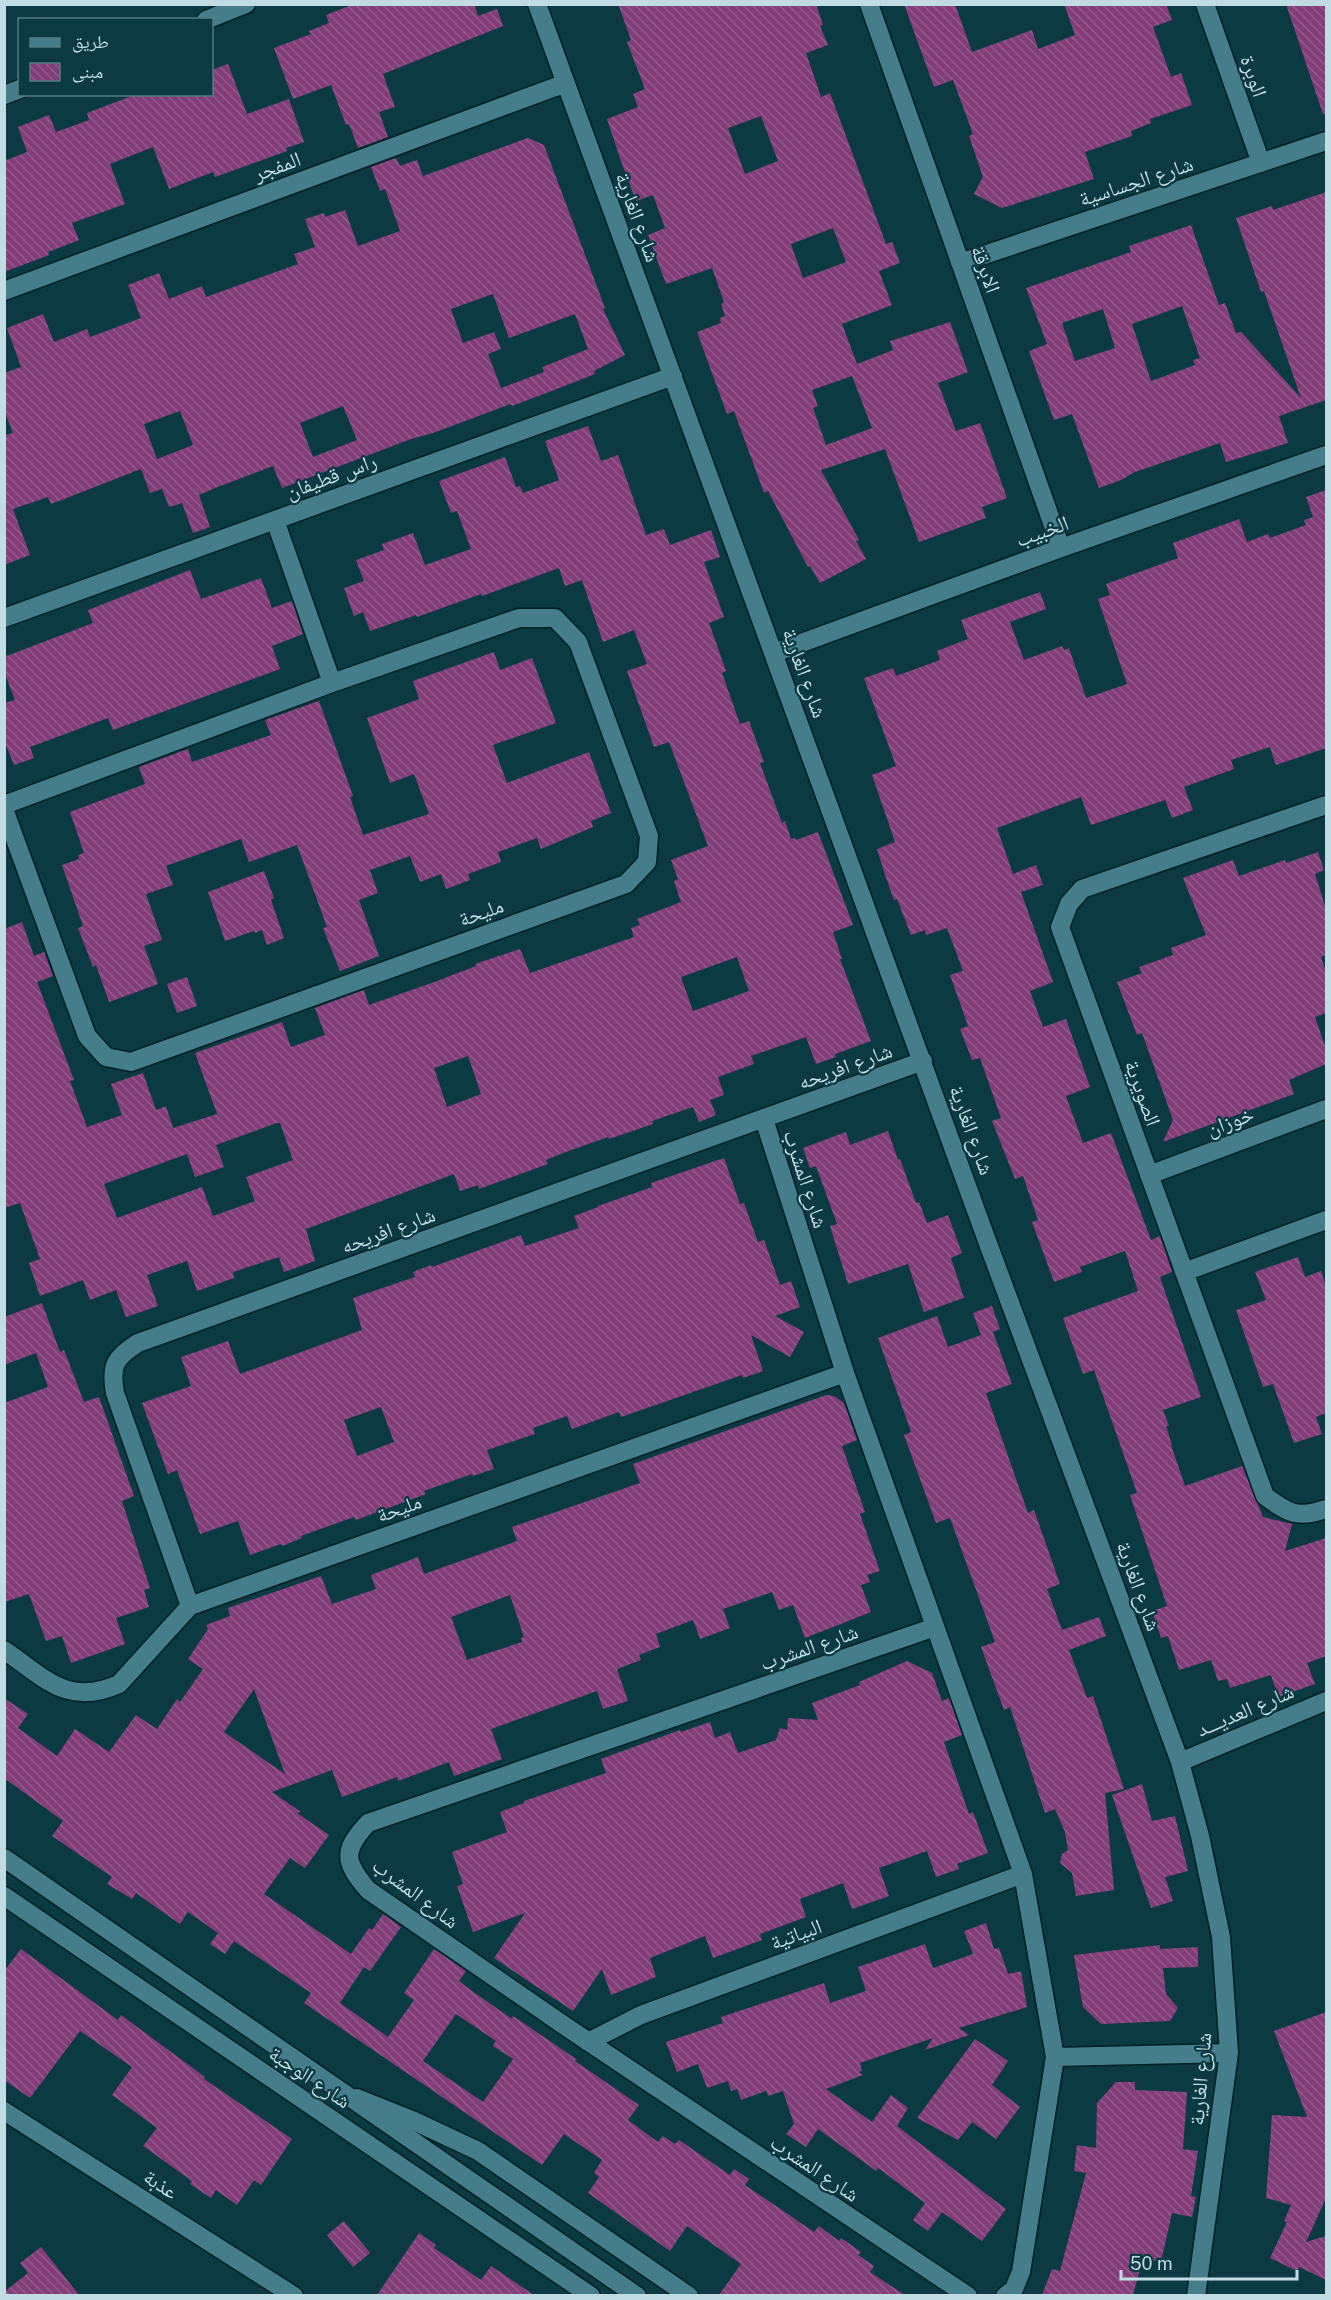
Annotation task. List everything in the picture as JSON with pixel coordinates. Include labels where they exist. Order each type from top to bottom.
[{"type":"street","points":[[211,18],[246,4]]},
{"type":"street","name":"شارع الغارية","points":[[537,4],[986,1238],[1180,1762],[1200,1836],[1221,1937],[1229,2053],[1196,2295]]},
{"type":"street","name":"الابرقة","points":[[869,4],[1061,548]]},
{"type":"street","name":"الوبرة","points":[[1205,4],[1261,163]]},
{"type":"street","name":"المفجر","points":[[4,291],[566,83]]},
{"type":"street","name":"شارع الجساسية","points":[[960,263],[1326,141]]},
{"type":"street","name":"راس قطيفان","points":[[4,618],[673,376]]},
{"type":"street","name":"الخبيب","points":[[774,653],[1061,548],[1326,455]]},
{"type":"street","points":[[275,520],[332,683]]},
{"type":"street","name":"مليحة","points":[[519,618],[555,618],[578,642],[649,836],[647,862],[626,884],[131,1062],[106,1057],[87,1036],[4,807],[332,683],[519,618]]},
{"type":"street","name":"الصويرية","points":[[1326,805],[1082,889],[1069,904],[1060,927],[1265,1496],[1287,1513],[1314,1513],[1326,1509]]},
{"type":"street","name":"شارع افريحه","points":[[190,1606],[115,1393],[112,1376],[116,1361],[126,1351],[149,1339],[923,1061]]},
{"type":"street","name":"خوزان","points":[[1149,1175],[1326,1108]]},
{"type":"street","name":"شارع المشرب","points":[[764,1119],[845,1373],[1023,1874],[1055,2058],[1021,2272],[1014,2289],[1005,2295]]},
{"type":"street","points":[[1184,1272],[1326,1220]]},
{"type":"street","name":"مليحة","points":[[4,1650],[62,1689],[76,1694],[105,1691],[120,1684],[190,1606],[845,1373]]},
{"type":"street","name":"شارع المشرب","points":[[935,1627],[368,1823],[354,1838],[348,1856],[354,1874],[368,1890],[588,2042],[968,2295]]},
{"type":"street","name":"شارع العديـــد","points":[[1180,1762],[1326,1701]]},
{"type":"street","name":"شارع الوجبة","points":[[4,1858],[638,2295]]},
{"type":"street","name":"البياتية","points":[[588,2042],[641,2015],[1023,1874]]},
{"type":"street","name":"شارع الوجبة","points":[[6,1898],[591,2295]]},
{"type":"street","points":[[1055,2058],[1229,2053]]},
{"type":"street","name":"شارع الوجبة","points":[[344,2093],[412,2120],[478,2151],[689,2295]]},
{"type":"street","name":"عذبة","points":[[4,2111],[294,2295]]},
{"type":"building","points":[[354,4],[474,4],[478,16],[497,9],[503,26],[383,74],[395,107],[379,112],[388,137],[358,148],[349,124],[346,125],[331,85],[293,99],[274,48],[311,34],[309,31],[329,23],[326,15]]},
{"type":"building","points":[[618,4],[816,4],[823,25],[820,26],[828,45],[806,53],[821,97],[830,93],[886,244],[892,242],[900,263],[879,271],[892,305],[842,324],[857,364],[893,350],[890,341],[950,322],[968,372],[938,383],[956,431],[980,423],[1007,498],[982,507],[986,518],[919,542],[885,449],[821,470],[859,540],[856,541],[866,559],[820,583],[810,566],[808,567],[768,491],[764,493],[734,411],[727,414],[697,332],[721,323],[720,318],[725,316],[721,304],[724,302],[712,268],[666,284],[648,235],[665,228],[653,195],[636,201],[622,164],[607,119],[638,107],[633,94],[645,89],[627,42],[631,40]],"holes":[[[761,116],[778,161],[745,174],[728,128]],[[833,228],[846,262],[803,278],[791,244]],[[852,376],[872,428],[826,445],[813,408],[818,406],[812,390]]]},
{"type":"building","points":[[904,4],[955,4],[972,52],[1032,30],[1038,49],[1075,35],[1064,4],[1166,4],[1172,20],[1153,27],[1171,77],[1181,73],[1192,105],[1150,119],[1151,123],[1131,131],[1132,136],[1085,152],[1094,179],[1002,208],[974,194],[983,177],[969,136],[973,134],[953,80],[934,87]]},
{"type":"building","points":[[1286,4],[1326,4],[1326,114],[1323,114]]},
{"type":"building","points":[[228,64],[247,114],[289,99],[304,142],[286,148],[287,151],[215,177],[213,172],[169,189],[153,147],[110,164],[125,204],[72,223],[79,240],[48,252],[49,255],[4,272],[4,161],[27,152],[18,127],[49,115],[56,132],[89,120],[87,113],[132,96],[213,96],[213,70]]},
{"type":"building","points":[[528,138],[544,145],[605,308],[603,309],[625,355],[594,371],[595,374],[549,392],[411,439],[282,488],[273,466],[215,488],[199,495],[210,527],[193,533],[182,503],[169,507],[162,489],[150,493],[141,469],[51,504],[48,497],[13,509],[30,555],[4,565],[4,435],[13,433],[4,410],[4,373],[21,367],[7,328],[43,314],[54,342],[87,329],[90,337],[141,318],[128,285],[159,273],[169,299],[202,286],[206,297],[298,264],[294,254],[315,247],[305,219],[324,213],[325,217],[345,210],[358,246],[400,231],[385,189],[380,191],[371,167],[396,158],[400,166],[417,160],[423,176]],"holes":[[[493,294],[509,338],[575,314],[588,349],[542,367],[544,372],[501,388],[488,354],[501,349],[494,332],[463,343],[451,309]],[[343,406],[357,440],[313,457],[300,423]],[[180,411],[193,445],[157,459],[144,424]]]},
{"type":"building","points":[[1326,192],[1326,400],[1279,416],[1288,443],[1226,462],[1220,443],[1135,472],[1099,488],[1072,414],[1054,420],[1029,351],[1047,344],[1026,288],[1131,252],[1129,246],[1191,225],[1219,305],[1225,303],[1236,333],[1241,332],[1301,398],[1236,218],[1272,206],[1273,210]],"holes":[[[1182,306],[1200,358],[1193,360],[1195,365],[1151,381],[1132,324]],[[1103,309],[1115,348],[1075,361],[1062,323]]]},
{"type":"building","points":[[588,426],[601,461],[618,455],[646,535],[664,529],[670,545],[711,530],[720,557],[704,562],[724,617],[709,623],[726,671],[722,673],[740,724],[749,721],[764,762],[760,763],[782,823],[785,821],[791,839],[796,840],[818,832],[853,925],[833,932],[842,959],[840,959],[871,1041],[835,1054],[836,1057],[816,1064],[806,1037],[751,1056],[754,1064],[718,1077],[724,1095],[710,1100],[716,1115],[699,1122],[693,1107],[652,1121],[653,1124],[563,1153],[546,1160],[548,1164],[479,1189],[478,1185],[460,1191],[454,1174],[306,1229],[315,1261],[284,1272],[279,1257],[233,1272],[234,1278],[197,1291],[187,1261],[147,1275],[158,1306],[126,1317],[116,1290],[90,1300],[83,1280],[40,1296],[29,1263],[40,1259],[20,1203],[4,1208],[4,929],[22,922],[34,956],[44,952],[53,976],[37,982],[74,1080],[70,1081],[87,1127],[122,1115],[111,1084],[143,1073],[156,1110],[166,1106],[173,1128],[217,1114],[195,1053],[282,1022],[291,1047],[325,1035],[315,1008],[364,990],[369,1005],[520,949],[530,973],[634,937],[631,928],[640,925],[637,919],[681,902],[674,881],[678,879],[671,860],[708,846],[669,742],[654,747],[627,671],[647,664],[634,630],[603,642],[582,580],[565,586],[559,568],[482,596],[481,594],[370,631],[363,612],[354,616],[344,588],[364,581],[356,560],[384,550],[382,544],[413,533],[425,565],[471,549],[457,511],[451,513],[439,481],[505,457],[516,487],[520,486],[523,493],[559,480],[545,441]],"holes":[[[737,957],[749,991],[693,1011],[681,977]],[[468,1056],[481,1094],[447,1107],[434,1068]],[[280,1123],[293,1160],[246,1177],[255,1201],[213,1216],[202,1187],[117,1218],[104,1184],[187,1154],[195,1177],[224,1167],[216,1145]]]},
{"type":"building","points":[[1326,490],[1326,748],[1276,765],[1270,747],[1231,760],[1234,769],[1184,787],[1193,810],[1172,818],[1165,800],[1091,825],[1081,797],[997,828],[1013,874],[1036,865],[1043,885],[1021,892],[1053,982],[1030,991],[1043,1027],[1066,1019],[1090,1087],[1066,1096],[1083,1143],[1111,1133],[1151,1240],[1160,1236],[1172,1272],[1160,1277],[1201,1397],[1163,1410],[1169,1426],[1166,1426],[1171,1445],[1185,1486],[1242,1466],[1263,1517],[1292,1524],[1285,1551],[1326,1538],[1326,1656],[1307,1663],[1315,1684],[1278,1697],[1271,1675],[1230,1688],[1227,1679],[1218,1681],[1211,1660],[1179,1670],[1168,1636],[1161,1638],[1152,1611],[1167,1606],[1130,1495],[1137,1493],[1094,1370],[1083,1374],[1063,1318],[1138,1291],[1125,1251],[1080,1267],[1082,1272],[1054,1282],[1032,1222],[1038,1220],[1023,1176],[1015,1179],[992,1121],[1001,1118],[980,1058],[972,1060],[960,1029],[968,1026],[950,975],[963,971],[947,928],[926,935],[925,930],[911,935],[885,875],[877,849],[895,842],[872,775],[896,766],[864,678],[893,668],[896,676],[940,660],[937,651],[968,639],[961,620],[1040,592],[1046,609],[1010,622],[1024,660],[1062,646],[1064,650],[1069,648],[1086,698],[1127,684],[1098,599],[1110,595],[1106,584],[1178,558],[1173,543],[1239,519],[1247,542],[1268,534],[1270,538],[1306,525],[1304,520],[1313,517],[1306,497]]},
{"type":"building","points":[[190,570],[201,599],[261,578],[272,608],[292,601],[303,634],[272,646],[280,669],[113,730],[108,718],[30,747],[34,758],[14,765],[4,740],[4,703],[15,700],[4,671],[4,657],[93,623],[88,610]]},
{"type":"building","points":[[494,652],[500,670],[532,658],[556,723],[493,745],[507,783],[589,752],[611,813],[591,821],[593,827],[541,849],[537,838],[498,852],[501,862],[468,874],[470,880],[446,889],[441,874],[420,882],[410,856],[370,870],[378,893],[359,900],[379,956],[340,971],[323,928],[327,927],[297,845],[249,862],[241,839],[166,866],[173,885],[146,894],[162,940],[144,946],[158,984],[109,1002],[96,965],[93,967],[78,928],[83,926],[62,865],[79,859],[78,855],[84,853],[70,812],[145,784],[139,767],[188,749],[192,762],[271,735],[265,720],[319,701],[353,796],[350,797],[363,835],[429,814],[414,774],[390,783],[367,718],[419,699],[413,681]]},
{"type":"building","points":[[1318,852],[1324,870],[1315,874],[1326,909],[1326,955],[1321,957],[1326,972],[1326,1013],[1315,1017],[1326,1049],[1326,1064],[1289,1080],[1294,1094],[1163,1142],[1173,1120],[1142,1033],[1137,1035],[1117,982],[1142,973],[1139,967],[1173,955],[1171,948],[1206,935],[1183,878],[1233,860],[1239,876],[1285,860],[1286,863]]},
{"type":"building","points":[[264,871],[274,898],[271,900],[284,938],[267,945],[262,930],[225,941],[208,892]]},
{"type":"building","points":[[187,977],[197,1006],[177,1013],[167,984]]},
{"type":"building","points":[[888,1131],[916,1203],[919,1202],[927,1223],[948,1215],[962,1253],[951,1258],[964,1298],[924,1312],[908,1264],[848,1284],[830,1226],[837,1224],[816,1166],[810,1168],[803,1148],[846,1132],[850,1145]]},
{"type":"building","points":[[724,1158],[740,1204],[744,1203],[758,1242],[764,1240],[780,1285],[791,1281],[800,1307],[775,1316],[804,1332],[790,1357],[751,1335],[763,1371],[743,1378],[742,1375],[621,1417],[619,1412],[572,1429],[567,1416],[533,1428],[535,1434],[487,1450],[494,1469],[473,1476],[472,1474],[424,1491],[426,1494],[356,1520],[354,1517],[301,1536],[302,1538],[282,1546],[281,1544],[250,1555],[238,1521],[200,1534],[177,1470],[168,1474],[142,1403],[191,1386],[181,1357],[228,1341],[240,1374],[362,1330],[353,1298],[415,1277],[413,1272],[431,1265],[432,1267],[521,1235],[525,1246],[579,1228],[574,1216],[652,1187],[651,1183]],"holes":[[[381,1407],[394,1442],[357,1456],[344,1420]]]},
{"type":"building","points":[[1298,1257],[1305,1277],[1321,1271],[1326,1287],[1326,1413],[1316,1417],[1322,1434],[1294,1443],[1273,1384],[1263,1387],[1236,1310],[1266,1300],[1255,1272]]},
{"type":"building","points":[[42,1303],[60,1352],[64,1350],[84,1402],[99,1397],[134,1496],[122,1501],[150,1588],[144,1590],[149,1607],[116,1618],[125,1644],[71,1663],[62,1636],[46,1641],[29,1594],[4,1602],[4,1403],[48,1387],[36,1353],[4,1365],[4,1317]]},
{"type":"building","points":[[992,1306],[1000,1329],[993,1332],[1012,1384],[986,1393],[1028,1513],[1034,1510],[1060,1584],[1047,1589],[1062,1630],[1099,1617],[1106,1636],[1069,1650],[1087,1698],[1093,1696],[1124,1789],[1105,1793],[1114,1890],[1076,1896],[1072,1873],[1060,1863],[1062,1854],[1068,1850],[1065,1832],[1055,1809],[1045,1813],[1010,1707],[1004,1710],[981,1647],[995,1642],[950,1518],[936,1523],[904,1435],[911,1432],[878,1338],[937,1316],[948,1347],[981,1335],[973,1313]]},
{"type":"building","points":[[826,1395],[834,1396],[844,1403],[857,1440],[842,1446],[865,1512],[860,1514],[880,1571],[867,1575],[870,1582],[861,1585],[871,1612],[805,1638],[793,1605],[779,1610],[772,1592],[723,1609],[730,1628],[700,1639],[693,1620],[656,1634],[660,1647],[639,1655],[641,1660],[617,1669],[628,1701],[603,1709],[597,1691],[491,1729],[502,1759],[454,1776],[449,1762],[398,1781],[397,1777],[342,1797],[332,1770],[272,1792],[329,1835],[305,1868],[290,1858],[264,1894],[351,1954],[369,1928],[372,1930],[383,1914],[401,1927],[370,1971],[364,1967],[340,2003],[388,2037],[414,2000],[404,1993],[434,1949],[466,1971],[459,1981],[472,1991],[560,2048],[639,2105],[628,2120],[658,2142],[663,2136],[675,2144],[679,2140],[730,2175],[734,2169],[749,2179],[745,2185],[814,2232],[819,2226],[839,2241],[841,2238],[861,2252],[858,2255],[874,2266],[870,2272],[905,2295],[719,2295],[741,2264],[687,2226],[670,2251],[588,2193],[599,2177],[594,2173],[602,2160],[564,2134],[542,2165],[304,2003],[311,1993],[234,1941],[225,1954],[210,1944],[218,1933],[188,1912],[180,1924],[136,1893],[132,1899],[107,1884],[112,1877],[52,1836],[63,1821],[4,1778],[4,1698],[28,1714],[18,1728],[57,1756],[75,1729],[109,1752],[136,1715],[157,1729],[177,1699],[180,1702],[203,1669],[188,1659],[208,1629],[206,1625],[230,1616],[228,1608],[321,1576],[332,1604],[376,1589],[371,1575],[418,1557],[424,1574],[517,1541],[512,1527],[640,1483],[633,1464]],"holes":[[[510,1595],[524,1637],[521,1638],[522,1642],[467,1660],[451,1617]],[[254,1689],[285,1774],[224,1732]],[[456,2014],[496,2041],[493,2046],[513,2059],[483,2102],[423,2061]]]},
{"type":"building","points":[[907,1661],[932,1673],[942,1701],[949,1698],[962,1735],[944,1742],[969,1814],[973,1812],[988,1853],[957,1864],[959,1869],[936,1877],[927,1851],[879,1868],[889,1896],[852,1909],[843,1883],[800,1899],[806,1917],[760,1934],[762,1940],[713,1958],[705,1936],[650,1958],[656,1977],[611,1995],[602,1969],[573,2011],[494,1958],[525,1913],[473,1932],[457,1886],[463,1884],[452,1852],[507,1832],[500,1812],[524,1803],[524,1801],[606,1773],[601,1759],[680,1730],[681,1732],[710,1722],[715,1738],[730,1732],[738,1753],[776,1740],[780,1728],[787,1730],[788,1718],[818,1720],[812,1703],[860,1685],[859,1682]]},
{"type":"building","points":[[1142,1784],[1152,1821],[1175,1816],[1188,1871],[1165,1877],[1173,1901],[1151,1908],[1112,1795]]},
{"type":"building","points":[[986,1923],[994,1949],[999,1948],[1008,1974],[1021,1971],[1027,2007],[959,2028],[969,2035],[925,2050],[933,2038],[860,2063],[862,2071],[859,2072],[863,2075],[826,2089],[872,2122],[891,2095],[908,2108],[897,2126],[1006,2209],[982,2241],[942,2212],[928,2231],[913,2220],[925,2203],[878,2168],[876,2171],[818,2129],[806,2147],[786,2134],[794,2124],[783,2091],[768,2096],[766,2091],[741,2100],[737,2089],[731,2091],[728,2081],[707,2088],[698,2064],[677,2072],[666,2042],[723,2023],[721,2017],[824,1983],[830,2003],[866,1991],[858,1967],[925,1944],[933,1968],[973,1954],[964,1931]]},
{"type":"building","points":[[1160,1945],[1160,1949],[1198,1947],[1198,1967],[1163,1968],[1166,1994],[1178,2008],[1170,2021],[1101,2024],[1083,2007],[1074,1955]]},
{"type":"building","points":[[21,1949],[118,2020],[121,2015],[205,2077],[204,2079],[292,2139],[261,2185],[254,2180],[237,2205],[216,2190],[211,2198],[190,2184],[192,2181],[143,2146],[157,2128],[112,2095],[132,2067],[80,2031],[30,2098],[4,2080],[4,1971]]},
{"type":"building","points":[[1326,2012],[1326,2198],[1306,2242],[1326,2236],[1326,2280],[1299,2267],[1297,2271],[1270,2258],[1287,2222],[1284,2221],[1291,2205],[1266,2198],[1272,2115],[1307,2117],[1274,2031]]},
{"type":"building","points":[[975,2039],[1008,2061],[992,2085],[1020,2107],[996,2139],[972,2122],[958,2140],[917,2118]]},
{"type":"building","points":[[1116,2082],[1135,2082],[1135,2090],[1187,2092],[1183,2149],[1198,2151],[1191,2196],[1196,2197],[1192,2217],[1172,2213],[1161,2262],[1143,2258],[1133,2295],[1042,2295],[1052,2269],[1060,2271],[1086,2173],[1074,2171],[1077,2145],[1096,2148],[1097,2103]]},
{"type":"building","points":[[344,2221],[370,2253],[353,2267],[327,2235]]},
{"type":"building","points":[[419,2233],[436,2245],[434,2248],[481,2280],[491,2266],[534,2295],[377,2295]]},
{"type":"building","points":[[41,2247],[79,2295],[4,2295],[4,2292],[28,2273],[20,2263]]}]
